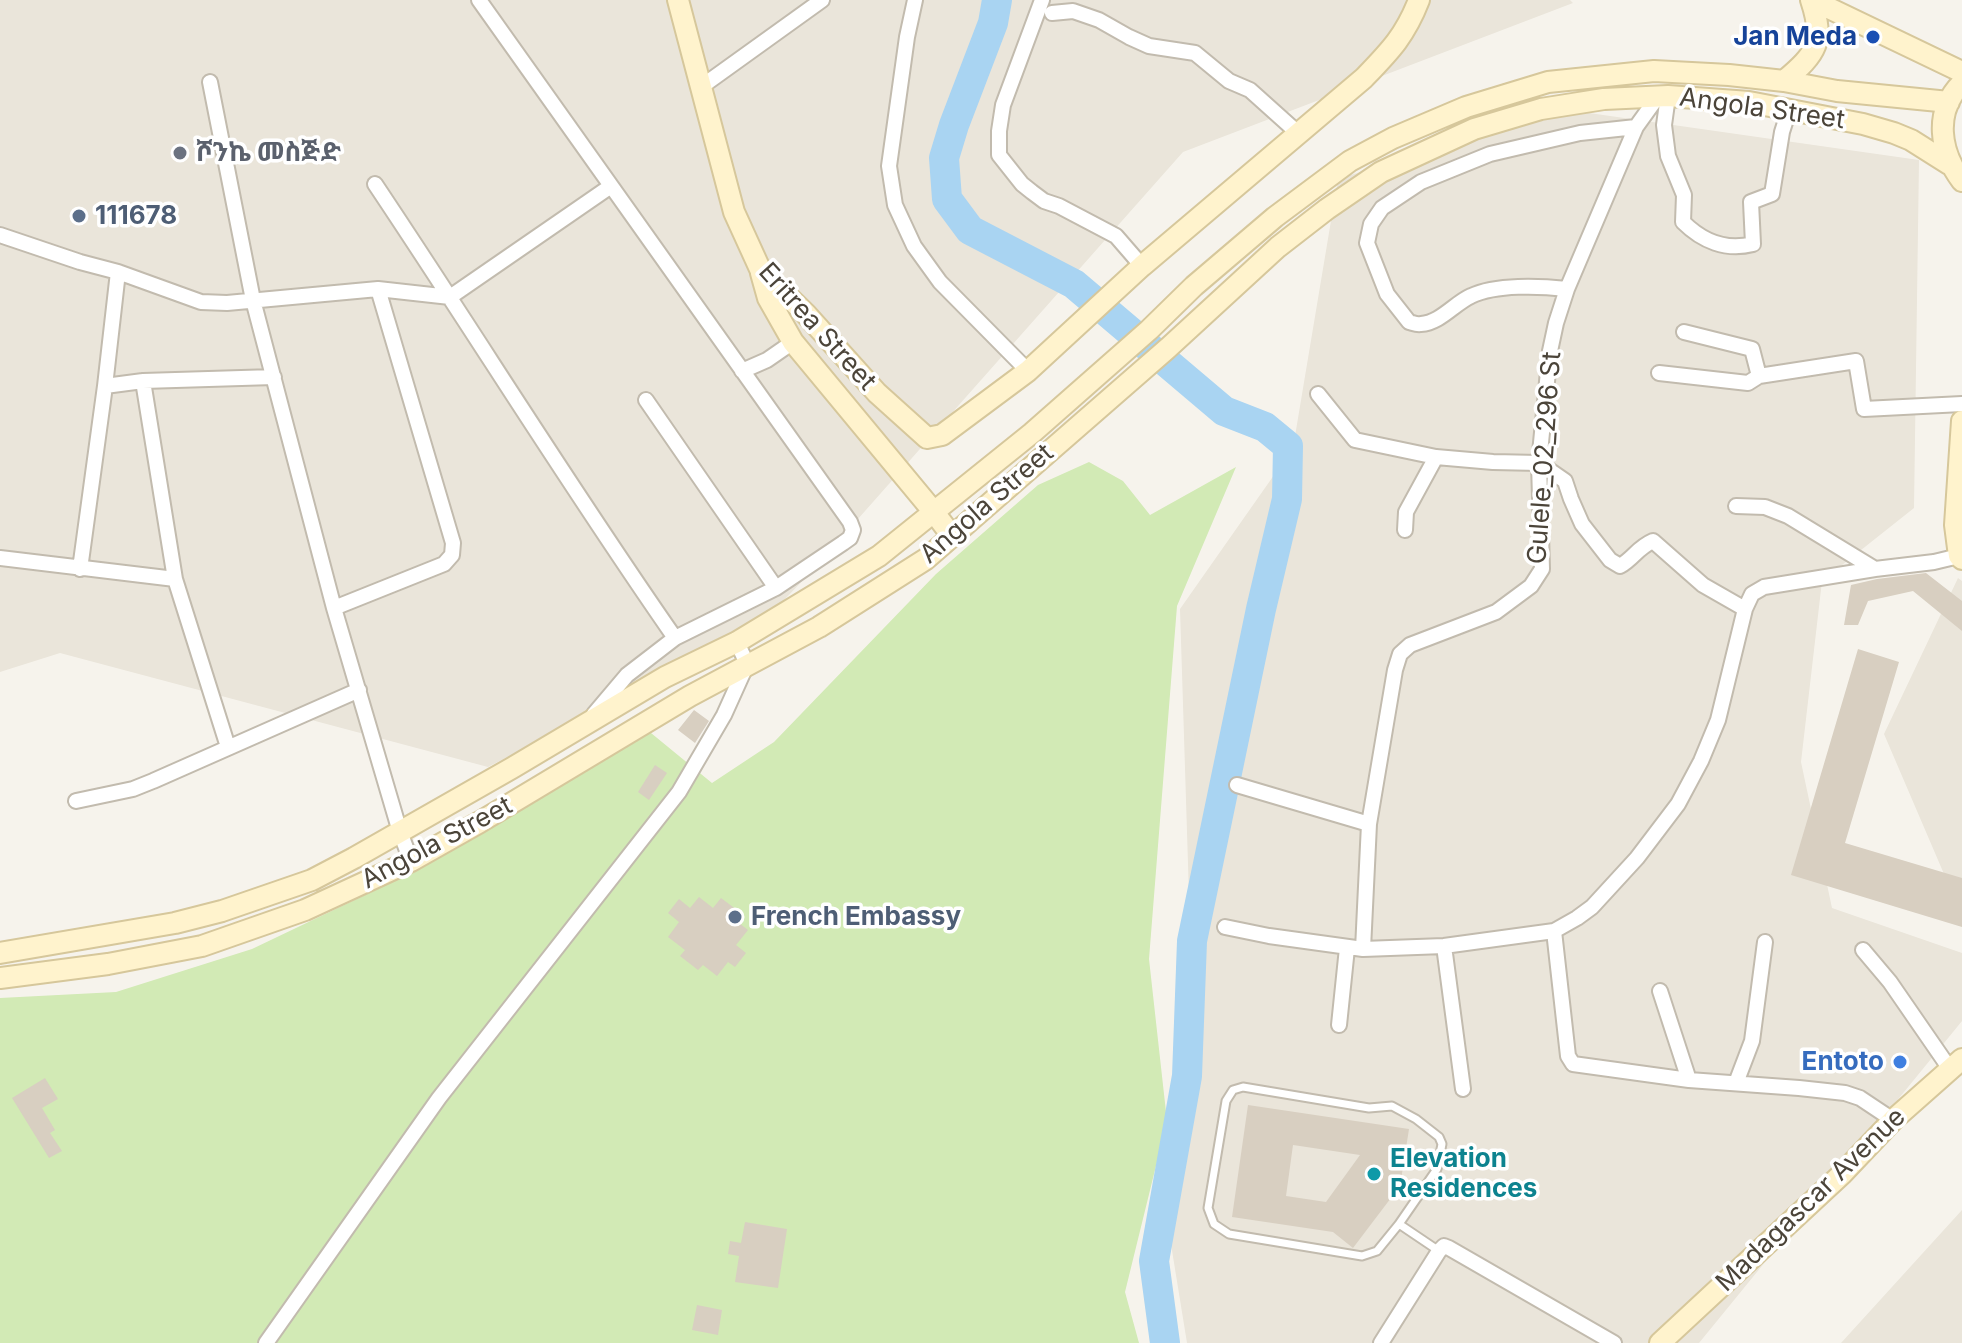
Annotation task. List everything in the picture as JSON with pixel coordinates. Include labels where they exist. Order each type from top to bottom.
[{"type":"main road","name":"Eritrea Street","points":[[678,0],[734,212],[760,269],[806,314],[877,393],[927,438],[942,435],[1028,371]]},
{"type":"main road","points":[[1028,371],[1142,266],[1364,78],[1395,46],[1412,19],[1419,0]]},
{"type":"main road","points":[[1811,0],[1962,72]]},
{"type":"main road","points":[[1784,81],[1811,57],[1817,43],[1818,27],[1811,0]]},
{"type":"main road","points":[[0,953],[159,926],[222,911],[312,880],[512,768],[665,677],[737,642],[879,556],[1032,433],[1275,217],[1350,161],[1393,138],[1466,107],[1548,82],[1654,71],[1729,75],[1837,91],[1949,102]]},
{"type":"main road","points":[[1962,83],[1949,102],[1943,122],[1943,144],[1949,164],[1962,181]]},
{"type":"main road","name":"Angola Street","points":[[0,978],[108,964],[202,946],[305,910],[411,861],[747,664],[819,627],[926,559],[1168,348],[1278,247],[1327,209],[1381,172],[1474,129],[1541,109],[1604,99],[1663,96],[1749,102],[1894,133],[1949,164]]},
{"type":"main road","points":[[760,269],[768,298],[793,342],[952,536]]},
{"type":"main road","points":[[1960,558],[1955,525],[1962,421]]},
{"type":"main road","name":"Madagascar Avenue","points":[[1660,1343],[1842,1174],[1893,1120],[1956,1064]]},
{"type":"street","points":[[479,0],[853,530],[850,538],[776,588],[675,638],[627,675],[586,724]]},
{"type":"street","points":[[701,87],[822,0]]},
{"type":"street","points":[[915,0],[889,166],[895,205],[914,246],[940,282],[1028,371]]},
{"type":"street","points":[[1042,0],[1003,105],[999,155],[1032,192],[1044,201],[1116,236],[1142,266]]},
{"type":"street","points":[[1052,13],[1073,11],[1099,20],[1149,46],[1195,53],[1229,81],[1250,90],[1299,134]]},
{"type":"street","points":[[210,82],[253,300],[334,608],[411,861]]},
{"type":"street","points":[[1663,96],[1668,156],[1684,195],[1683,222],[1695,234],[1739,248],[1753,244],[1751,202],[1772,194],[1782,132],[1789,110]]},
{"type":"street","name":"Gulele_02_296 St","points":[[1363,949],[1369,824],[1400,654],[1410,645],[1496,612],[1531,586],[1542,569],[1539,463],[1550,351],[1567,289],[1636,127],[1663,96]]},
{"type":"street","points":[[1567,289],[1499,289],[1472,295],[1434,320],[1422,324],[1409,322],[1387,294],[1367,243],[1371,224],[1382,208],[1421,182],[1490,154],[1580,133],[1636,127]]},
{"type":"street","points":[[375,184],[605,538],[675,638]]},
{"type":"street","points":[[0,235],[201,302],[227,303],[378,289],[450,297],[611,186]]},
{"type":"street","points":[[80,569],[118,272]]},
{"type":"street","points":[[334,608],[444,564],[452,555],[453,543],[378,289]]},
{"type":"street","points":[[1684,332],[1752,349],[1759,376]]},
{"type":"street","points":[[742,371],[767,360],[793,342]]},
{"type":"street","points":[[1659,373],[1748,383],[1759,376],[1856,361],[1864,409],[1962,404]]},
{"type":"street","points":[[105,386],[143,381],[274,377]]},
{"type":"street","points":[[143,381],[175,579],[228,747]]},
{"type":"street","points":[[1318,394],[1355,440],[1436,457],[1539,463],[1565,481],[1582,524],[1610,560],[1620,566],[1630,561],[1641,546],[1653,541],[1703,585],[1745,609]]},
{"type":"street","points":[[646,400],[776,588]]},
{"type":"street","points":[[1405,530],[1406,512],[1436,457]]},
{"type":"street","points":[[1736,506],[1765,507],[1788,516],[1875,569]]},
{"type":"street","points":[[0,558],[175,579]]},
{"type":"street","points":[[1225,927],[1363,949],[1444,946],[1554,931],[1592,907],[1637,858],[1678,804],[1718,720],[1745,609],[1752,594],[1764,587],[1960,558]]},
{"type":"street","points":[[266,1343],[439,1098],[679,792],[724,715],[747,664],[737,642]]},
{"type":"street","points":[[76,801],[133,789],[359,690]]},
{"type":"street","points":[[1237,785],[1369,824]]},
{"type":"street","points":[[1554,931],[1568,1056],[1573,1064],[1689,1080],[1845,1093],[1860,1098],[1893,1120]]},
{"type":"street","points":[[1736,1083],[1752,1041],[1765,942]]},
{"type":"street","points":[[1444,946],[1463,1089]]},
{"type":"street","points":[[1339,1025],[1347,948]]},
{"type":"street","points":[[1863,950],[1956,1064]]},
{"type":"street","points":[[1660,991],[1689,1080]]},
{"type":"street","points":[[1381,1343],[1444,1246],[1614,1343]]},
{"type":"lane","points":[[1243,1087],[1369,1108],[1392,1106],[1439,1137],[1442,1144],[1437,1169],[1399,1224],[1377,1251],[1362,1256],[1229,1234],[1214,1224],[1208,1208],[1226,1101],[1233,1090],[1243,1087]]},
{"type":"lane","points":[[1399,1224],[1439,1251]]},
{"type":"shaded area","points":[[0,0],[1570,0],[1573,3],[1183,152],[811,572],[733,653],[651,682],[488,767],[60,653],[0,672]]},
{"type":"shaded area","points":[[1561,109],[1919,160],[1914,508],[1822,581],[1801,762],[1832,908],[1962,953],[1962,1021],[1699,1343],[1187,1343],[1169,1232],[1194,1055],[1180,609],[1293,448],[1338,179]]},
{"type":"shaded area","points":[[1958,578],[1962,581],[1962,916],[1884,734]]},
{"type":"shaded area","points":[[1962,1210],[1962,1343],[1841,1343]]},
{"type":"green space","name":"French Embassy","points":[[1089,462],[1123,481],[1150,515],[1236,467],[1177,606],[1149,959],[1167,1121],[1125,1292],[1139,1343],[0,1343],[0,998],[116,992],[252,949],[386,885],[635,733],[651,733],[712,783],[774,742],[936,574],[1038,485]]},
{"type":"building","points":[[1926,573],[1962,601],[1962,631],[1913,591],[1868,601],[1858,625],[1844,625],[1851,585]]},
{"type":"building","points":[[1858,649],[1899,662],[1845,843],[1962,878],[1962,927],[1791,875]]},
{"type":"building","points":[[694,710],[709,721],[695,743],[678,730]]},
{"type":"building","points":[[655,765],[667,773],[649,800],[638,792]]},
{"type":"building","points":[[699,897],[713,908],[721,898],[741,913],[735,920],[748,930],[736,945],[746,953],[735,967],[728,962],[717,976],[703,965],[698,970],[680,956],[685,950],[668,937],[679,922],[668,913],[679,899],[690,908]]},
{"type":"building","points":[[45,1078],[58,1099],[42,1108],[55,1130],[50,1133],[62,1151],[49,1158],[12,1098]]},
{"type":"building","name":"Elevation Residences","points":[[1248,1105],[1409,1129],[1400,1186],[1353,1248],[1333,1232],[1232,1217]],"holes":[[[1293,1145],[1360,1155],[1326,1202],[1286,1196]]]},
{"type":"building","points":[[745,1222],[787,1229],[778,1288],[735,1282],[739,1256],[728,1254],[730,1241],[741,1243]]},
{"type":"building","points":[[697,1305],[722,1310],[718,1335],[692,1330]]},
{"type":"waterway","points":[[997,0],[993,23],[944,158],[947,199],[970,230],[1074,284],[1224,411],[1265,427],[1288,446],[1287,499],[1192,941],[1187,1076],[1154,1261],[1165,1343]]},
{"type":"place","name":"Jan Meda","points":[[1873,37]]},
{"type":"place","name":"ሾንኬ መስጅድ","points":[[180,153]]},
{"type":"place","name":"111678","points":[[79,216]]},
{"type":"place","name":"French Embassy","points":[[735,917]]},
{"type":"place","name":"Entoto","points":[[1900,1062]]},
{"type":"place","name":"Elevation Residences","points":[[1374,1174]]}]
